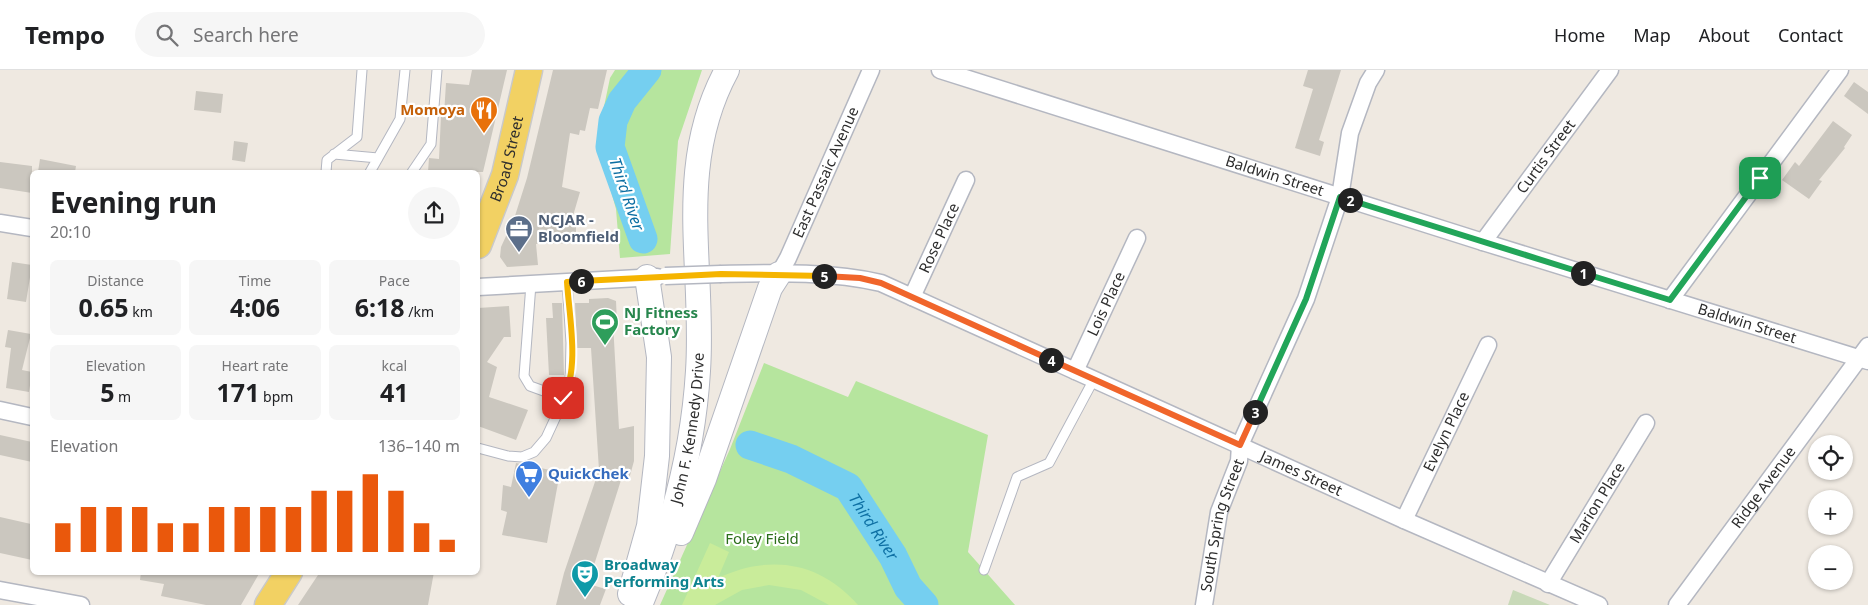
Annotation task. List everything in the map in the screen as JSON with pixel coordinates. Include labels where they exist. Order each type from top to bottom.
[{"type":"main road","name":"Broad Street","points":[[480,240],[504,175],[530,70]]},
{"type":"main road","name":"John F. Kennedy Drive","points":[[626,605],[661,513],[678,419],[683,325],[680,186],[691,118],[710,70]]},
{"type":"main road","name":"John F. Kennedy Drive","points":[[640,605],[656,566],[685,471],[698,371],[694,187],[705,122],[718,86],[727,70]]},
{"type":"main road","points":[[649,605],[704,479],[767,298],[778,274]]},
{"type":"main road","points":[[626,605],[649,526],[657,456],[659,357],[656,277]]},
{"type":"main road","points":[[268,605],[287,575]]},
{"type":"street","name":"East Passaic Avenue","points":[[778,274],[788,258],[871,70]]},
{"type":"street","name":"Baldwin Street","points":[[940,70],[1670,300],[1865,355]]},
{"type":"street","name":"South Spring Street","points":[[1204,605],[1219,512],[1239,461],[1240,445],[1306,299],[1340,197],[1350,132],[1368,83],[1376,70]]},
{"type":"street","name":"Curtis Street","points":[[1483,242],[1610,70]]},
{"type":"street","points":[[1670,300],[1840,70]]},
{"type":"street","name":"Rose Place","points":[[912,297],[966,180]]},
{"type":"street","points":[[0,223],[30,228]]},
{"type":"street","name":"Lois Place","points":[[1075,371],[1137,238]]},
{"type":"street","name":"James Street","points":[[480,287],[721,274],[778,274],[860,278],[881,283],[1404,520],[1599,605]]},
{"type":"street","name":"Evelyn Place","points":[[1404,520],[1488,345]]},
{"type":"street","name":"Ridge Avenue","points":[[1678,605],[1865,355]]},
{"type":"street","points":[[0,410],[30,416]]},
{"type":"street","name":"Marion Place","points":[[1548,584],[1646,423]]},
{"type":"street","points":[[0,590],[81,605]]},
{"type":"lane","points":[[326,170],[327,160],[357,137],[362,70]]},
{"type":"lane","points":[[371,170],[400,119],[405,70]]},
{"type":"lane","points":[[413,170],[431,144],[436,70]]},
{"type":"lane","points":[[334,154],[378,158]]},
{"type":"lane","points":[[480,449],[508,456],[522,457],[534,452],[546,438],[570,386],[571,343],[567,282]]},
{"type":"lane","points":[[532,284],[524,376],[530,386],[563,398]]},
{"type":"lane","points":[[984,570],[1016,477],[1049,462],[1094,379]]},
{"type":"green space","points":[[615,70],[702,70],[678,141],[670,254],[620,258],[616,209],[597,140],[610,78]]},
{"type":"green space","name":"Foley Field","points":[[764,363],[848,397],[856,381],[988,435],[968,552],[1015,605],[660,605],[730,449]]},
{"type":"green space","points":[[710,543],[729,552],[718,578],[737,570],[756,566],[775,564],[793,566],[827,579],[843,590],[858,605],[829,605],[801,590],[769,585],[742,590],[715,605],[682,605]]},
{"type":"green space","points":[[1513,590],[1550,605],[1508,605]]},
{"type":"building","points":[[472,70],[507,70],[483,172],[480,172],[480,170],[428,170],[429,158],[439,159],[441,115],[444,115],[446,83],[469,85]]},
{"type":"building","points":[[553,70],[607,70],[598,109],[590,108],[585,131],[580,130],[579,135],[570,133],[562,187],[580,192],[570,226],[576,226],[576,243],[536,244],[538,265],[507,267],[500,257],[501,247],[514,219],[527,178]]},
{"type":"building","points":[[1308,70],[1341,70],[1319,140],[1324,142],[1320,156],[1295,148],[1313,89],[1303,86]]},
{"type":"building","points":[[1854,82],[1868,92],[1868,114],[1844,96]]},
{"type":"building","points":[[196,91],[223,94],[221,113],[194,110]]},
{"type":"building","points":[[1833,121],[1852,135],[1845,148],[1819,180],[1822,181],[1809,199],[1782,180],[1795,162],[1799,166]]},
{"type":"building","points":[[234,141],[248,143],[245,162],[232,160]]},
{"type":"building","points":[[40,159],[76,166],[75,170],[38,170]]},
{"type":"building","points":[[0,162],[32,166],[32,170],[30,170],[30,193],[0,188]]},
{"type":"building","points":[[12,262],[30,265],[26,302],[7,299]]},
{"type":"building","points":[[608,298],[616,301],[617,323],[613,323],[619,429],[634,426],[634,461],[629,479],[622,477],[588,584],[606,589],[600,605],[556,605],[564,573],[599,470],[591,348],[577,348],[575,303],[589,303],[589,299]]},
{"type":"building","points":[[552,303],[562,303],[564,375],[549,375],[546,318],[553,318]]},
{"type":"building","points":[[509,306],[511,337],[504,337],[487,362],[497,367],[489,397],[528,410],[516,440],[480,427],[480,308]]},
{"type":"building","points":[[8,330],[30,334],[22,370],[30,372],[29,392],[6,388],[11,348],[5,347]]},
{"type":"building","points":[[0,435],[30,442],[30,462],[0,455]]},
{"type":"building","name":"QuickChek","points":[[516,463],[560,472],[547,543],[502,535],[507,512],[501,510],[503,485],[511,487]]},
{"type":"building","points":[[0,517],[30,524],[30,560],[0,553]]},
{"type":"building","points":[[141,575],[258,575],[241,605],[206,605],[161,596],[164,584],[140,580]]},
{"type":"building","points":[[318,575],[433,575],[428,605],[298,605]]},
{"type":"waterway","name":"Third River","points":[[643,239],[610,147],[613,121],[622,101],[647,70]]},
{"type":"waterway","name":"Third River","points":[[750,445],[791,459],[848,487],[893,556],[908,587],[924,605]]},
{"type":"place","name":"Momoya","points":[[484,134]]},
{"type":"place","name":"NCJAR - Bloomfield","points":[[519,253]]},
{"type":"place","name":"NJ Fitness Factory","points":[[605,346]]},
{"type":"place","name":"QuickChek","points":[[529,498]]},
{"type":"place","name":"Broadway Performing Arts","points":[[585,598]]},
{"type":"route","points":[[563,398],[570,386],[571,343],[567,282],[721,274],[792,274],[860,278],[881,283],[1240,445],[1306,299],[1325,247],[1340,197],[1670,300],[1760,178]]}]
